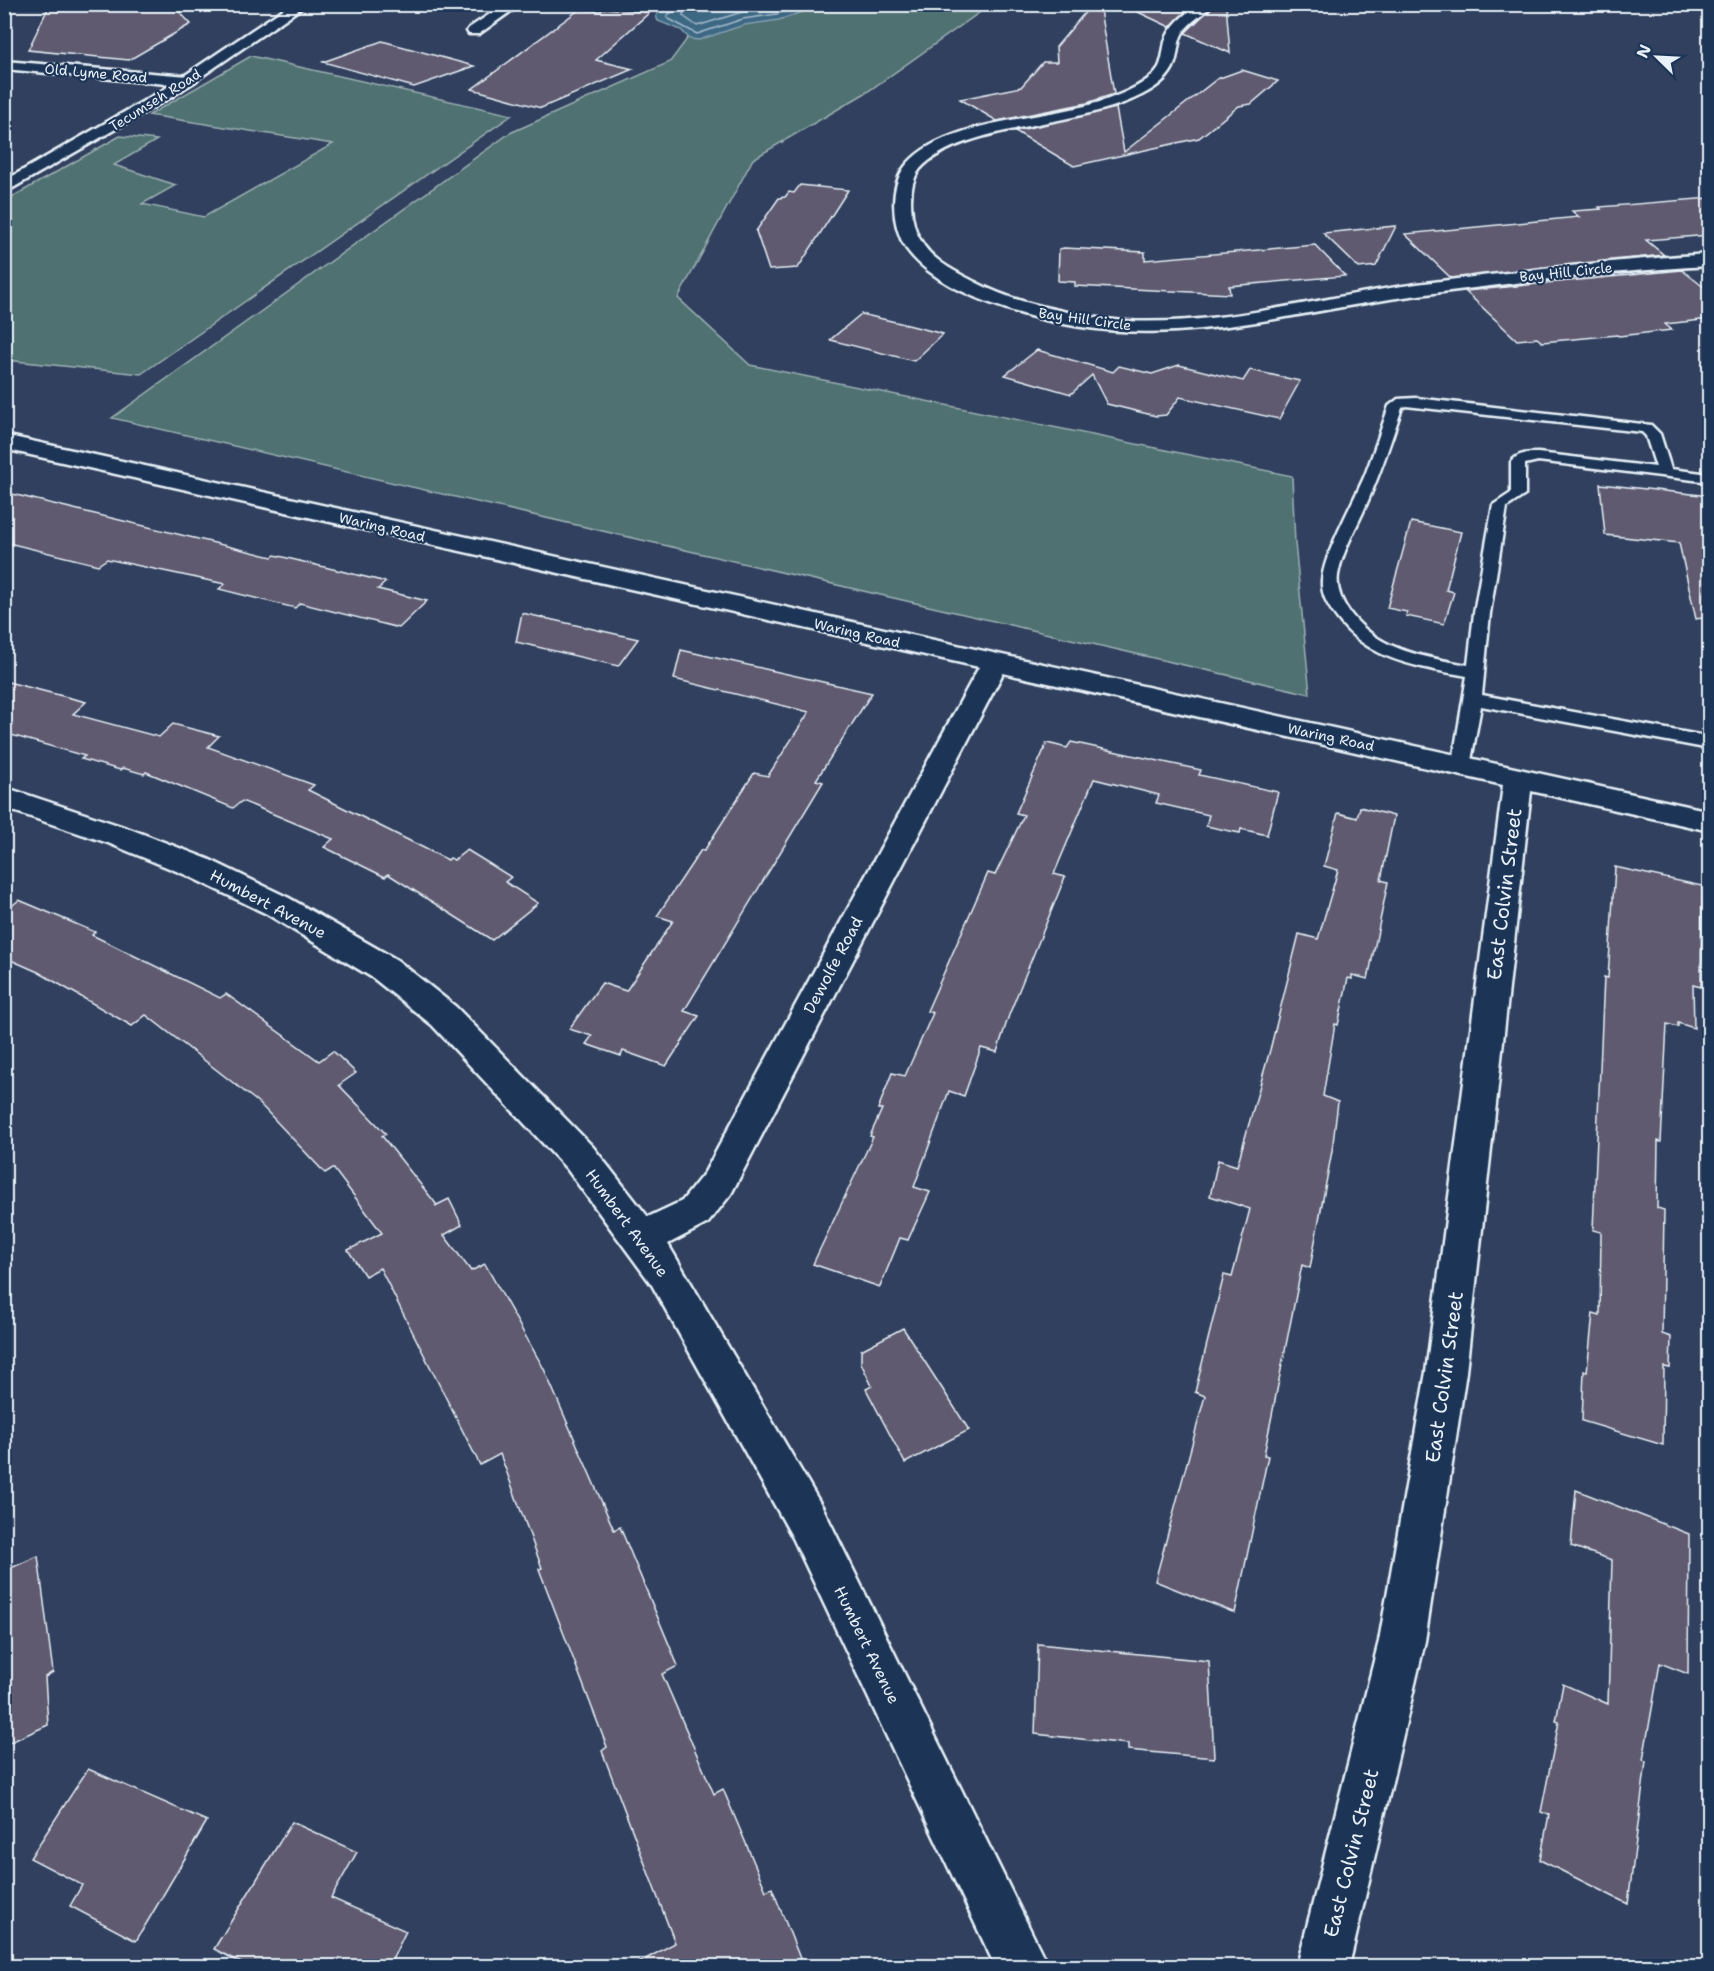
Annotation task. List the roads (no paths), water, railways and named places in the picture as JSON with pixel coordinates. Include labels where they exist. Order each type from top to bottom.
[{"type":"street","name":"Tecumseh Road","points":[[4,188],[188,81],[301,4]]},
{"type":"street","points":[[474,31],[515,4]]},
{"type":"street","name":"Bay Hill Circle","points":[[1207,4],[1184,22],[1173,36],[1168,64],[1162,73],[1144,87],[1114,102],[1082,112],[975,134],[940,147],[915,165],[908,173],[903,203],[909,238],[920,255],[958,281],[988,297],[1032,311],[1126,327],[1174,327],[1228,322],[1390,293],[1547,273],[1710,260]]},
{"type":"street","points":[[1362,4],[1426,4]]},
{"type":"street","name":"Old Lyme Road","points":[[4,65],[188,81]]},
{"type":"street","name":"Old Lyme Road","points":[[4,77],[168,93]]},
{"type":"street","name":"Waring Road","points":[[4,442],[994,664],[1710,821]]},
{"type":"street","name":"Dewolfe Road","points":[[642,1238],[695,1212],[718,1183],[994,664]]},
{"type":"street","name":"East Colvin Street","points":[[1323,1966],[1399,1653],[1408,1606],[1446,1372],[1518,779]]},
{"type":"street","name":"Humbert Avenue","points":[[4,797],[119,836],[196,867],[278,906],[385,969],[452,1024],[580,1158],[666,1273],[808,1523],[1022,1966]]},
{"type":"lane","points":[[1476,672],[1403,658],[1374,646],[1348,624],[1332,599],[1328,582],[1332,567],[1372,475],[1396,406],[1403,402],[1416,402],[1646,428],[1653,434],[1665,474]]},
{"type":"lane","points":[[1461,766],[1473,699],[1482,613],[1500,505],[1518,495],[1518,462],[1524,458],[1538,457],[1710,478]]},
{"type":"lane","points":[[1473,699],[1710,743]]},
{"type":"water","points":[[681,5],[814,5],[808,10],[779,20],[744,25],[699,40],[690,39],[681,30],[658,21],[656,16],[659,12]]}]
